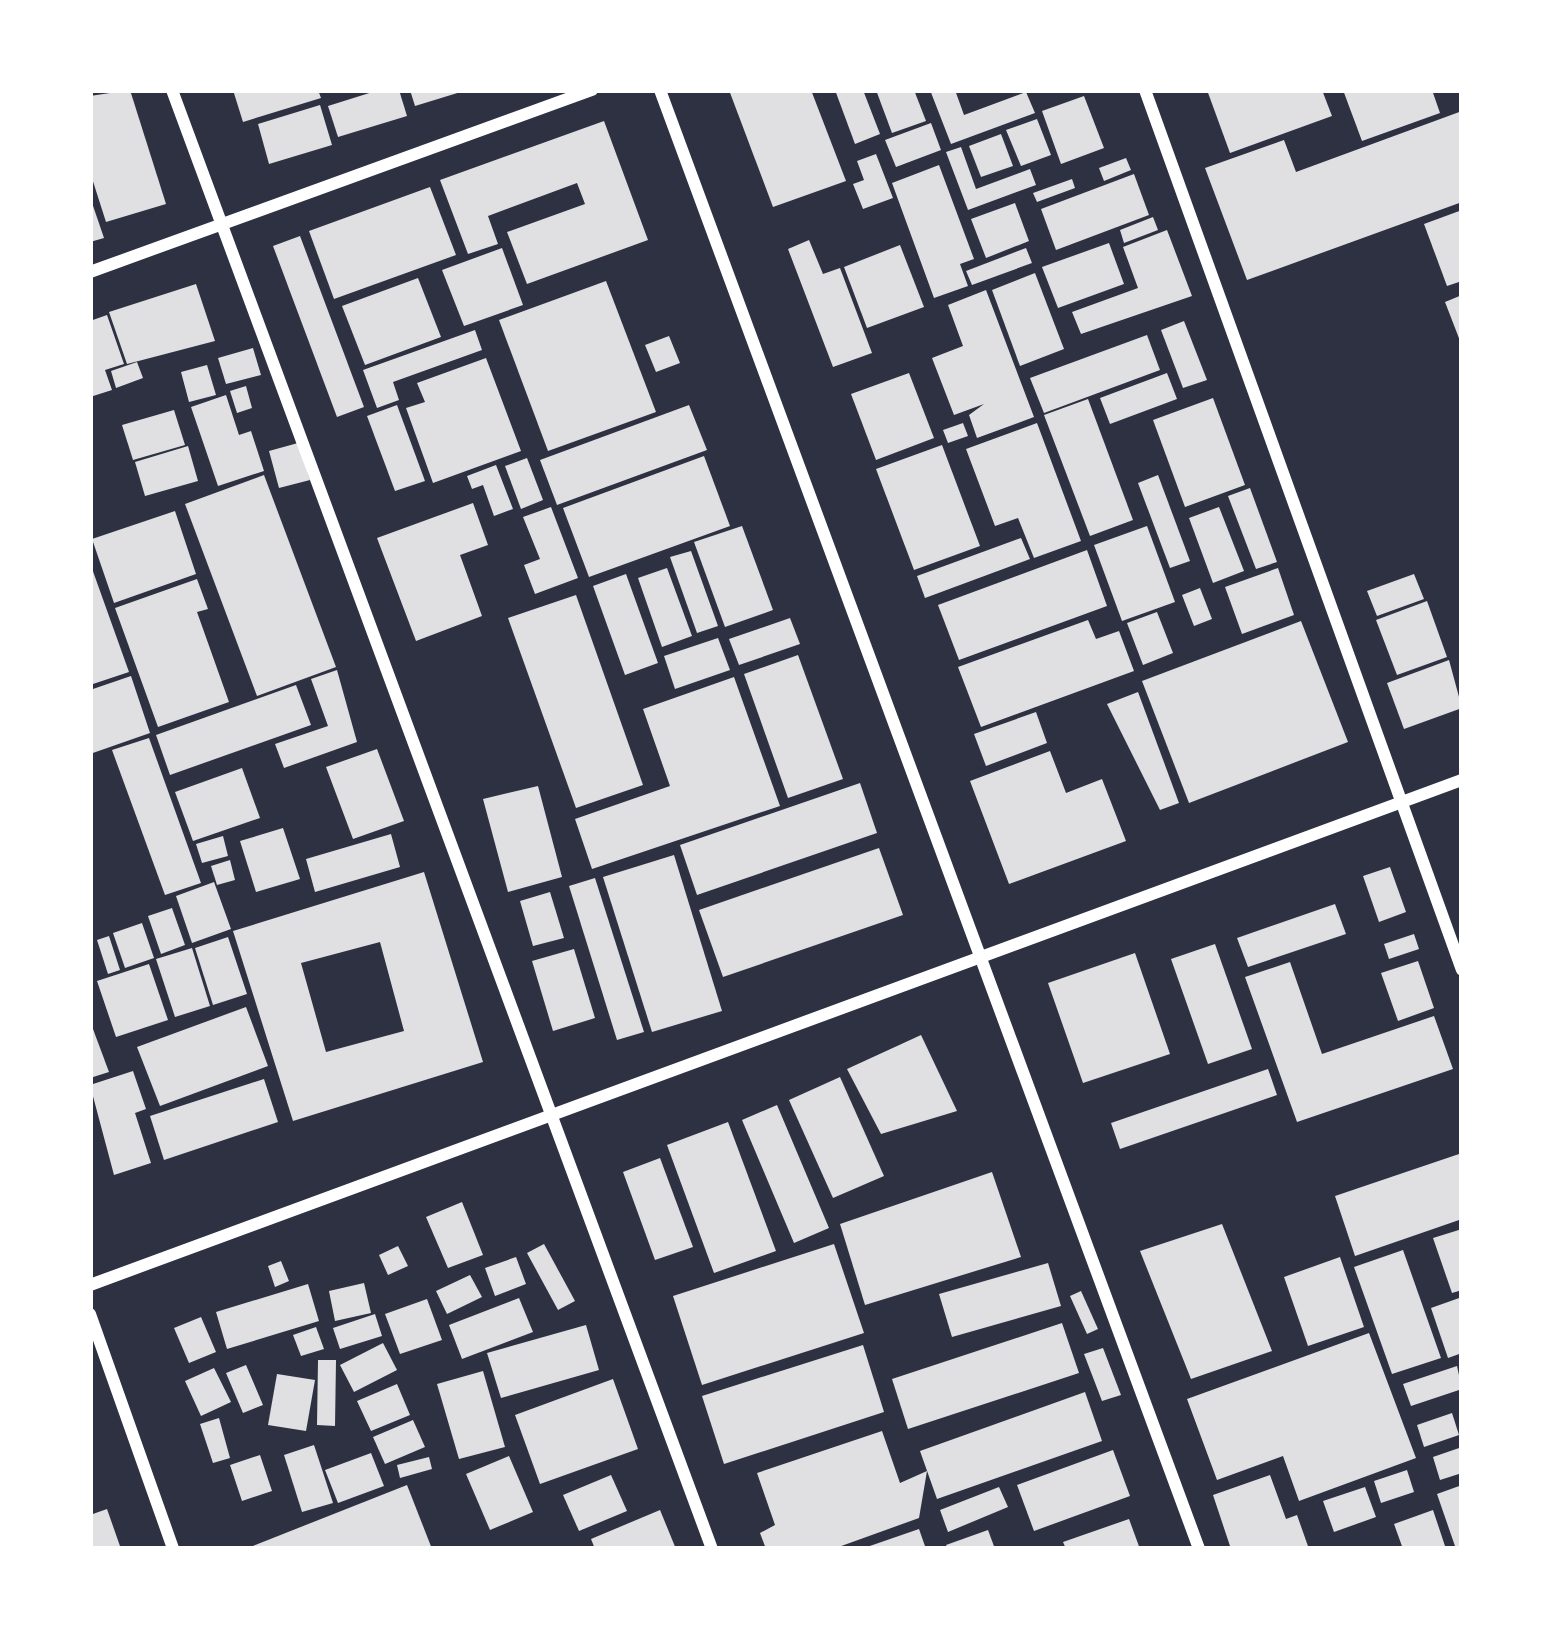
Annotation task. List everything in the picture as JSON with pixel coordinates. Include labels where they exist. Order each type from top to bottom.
[{"type":"street","points":[[172,90],[712,1549]]},
{"type":"street","points":[[90,272],[592,90]]},
{"type":"street","points":[[660,90],[1199,1549]]},
{"type":"street","points":[[1145,90],[1462,970]]},
{"type":"street","points":[[90,1285],[1462,780]]},
{"type":"street","points":[[90,1314],[173,1549]]},
{"type":"building","points":[[130,90],[166,204],[106,222],[90,172],[90,96]]},
{"type":"building","points":[[233,90],[318,90],[321,98],[243,122]]},
{"type":"building","points":[[379,90],[399,90],[407,116],[338,137],[328,106]]},
{"type":"building","points":[[410,90],[464,90],[464,91],[415,106]]},
{"type":"building","points":[[729,90],[811,90],[846,181],[773,207]]},
{"type":"building","points":[[835,90],[863,90],[880,134],[855,144]]},
{"type":"building","points":[[876,90],[914,90],[926,121],[892,133]]},
{"type":"building","points":[[930,90],[955,90],[964,115],[1026,92],[1035,113],[951,144]]},
{"type":"building","points":[[1207,90],[1322,90],[1332,116],[1230,153]]},
{"type":"building","points":[[1343,90],[1432,90],[1440,113],[1362,141]]},
{"type":"building","points":[[1084,96],[1104,148],[1061,164],[1042,111]]},
{"type":"building","points":[[320,105],[332,145],[269,164],[258,124]]},
{"type":"building","points":[[1462,111],[1462,202],[1247,280],[1205,168],[1284,140],[1296,172]]},
{"type":"building","points":[[1037,119],[1051,155],[1021,166],[1006,130]]},
{"type":"building","points":[[604,121],[648,240],[527,284],[507,232],[585,204],[577,183],[488,216],[498,244],[468,254],[440,180]]},
{"type":"building","points":[[931,123],[941,150],[896,167],[885,140]]},
{"type":"building","points":[[1001,134],[1013,166],[981,177],[969,146]]},
{"type":"building","points":[[961,147],[976,189],[1030,169],[1036,185],[968,210],[946,152]]},
{"type":"building","points":[[876,154],[893,198],[863,209],[853,184],[864,180],[857,161]]},
{"type":"building","points":[[1126,158],[1131,170],[1104,181],[1099,168]]},
{"type":"building","points":[[939,165],[974,259],[960,264],[968,286],[934,298],[892,183]]},
{"type":"building","points":[[1134,174],[1149,215],[1056,250],[1041,209]]},
{"type":"building","points":[[1072,179],[1075,188],[1037,202],[1033,193]]},
{"type":"building","points":[[430,187],[456,255],[334,299],[309,231]]},
{"type":"building","points":[[90,197],[104,238],[90,242]]},
{"type":"building","points":[[1015,203],[1029,241],[986,258],[971,219]]},
{"type":"building","points":[[1462,210],[1462,281],[1447,286],[1424,224]]},
{"type":"building","points":[[1153,217],[1158,230],[1124,243],[1120,230]]},
{"type":"building","points":[[1167,230],[1192,296],[1081,334],[1072,312],[1138,288],[1123,247]]},
{"type":"building","points":[[300,236],[364,407],[337,417],[273,246]]},
{"type":"building","points":[[809,240],[823,274],[840,268],[872,353],[833,367],[788,249]]},
{"type":"building","points":[[1109,243],[1124,284],[1058,308],[1042,267]]},
{"type":"building","points":[[900,245],[924,307],[867,328],[844,267]]},
{"type":"building","points":[[502,248],[523,305],[464,326],[442,270]]},
{"type":"building","points":[[1026,248],[1032,263],[972,285],[966,271]]},
{"type":"building","points":[[1035,273],[1064,349],[1020,366],[992,290]]},
{"type":"building","points":[[418,278],[441,337],[365,365],[342,306]]},
{"type":"building","points":[[606,281],[656,412],[548,451],[499,320]]},
{"type":"building","points":[[196,284],[215,341],[127,364],[109,312]]},
{"type":"building","points":[[986,290],[1034,417],[977,438],[969,415],[984,404],[954,415],[932,358],[963,346],[948,305]]},
{"type":"building","points":[[1462,295],[1462,346],[1445,302]]},
{"type":"building","points":[[107,315],[124,364],[105,370],[112,390],[90,397],[90,321]]},
{"type":"building","points":[[1184,321],[1207,380],[1183,388],[1161,330]]},
{"type":"building","points":[[475,330],[482,350],[393,382],[399,400],[377,408],[363,370]]},
{"type":"building","points":[[1147,335],[1160,370],[1044,413],[1030,378]]},
{"type":"building","points":[[669,336],[680,363],[656,372],[645,345]]},
{"type":"building","points":[[253,348],[261,375],[226,384],[218,358]]},
{"type":"building","points":[[486,358],[521,451],[433,483],[406,408],[425,402],[417,383]]},
{"type":"building","points":[[137,362],[143,378],[116,388],[111,371]]},
{"type":"building","points":[[207,365],[216,395],[189,402],[181,372]]},
{"type":"building","points":[[909,373],[934,438],[876,460],[851,394]]},
{"type":"building","points":[[1167,373],[1177,399],[1110,424],[1100,398]]},
{"type":"building","points":[[246,386],[252,408],[237,413],[230,391]]},
{"type":"building","points":[[226,395],[239,435],[251,431],[264,471],[218,486],[191,407]]},
{"type":"building","points":[[1213,398],[1245,485],[1185,507],[1153,420]]},
{"type":"building","points":[[1088,399],[1133,520],[1090,536],[1044,415]]},
{"type":"building","points":[[397,405],[425,481],[395,491],[367,416]]},
{"type":"building","points":[[689,405],[707,450],[557,505],[540,460]]},
{"type":"building","points":[[174,410],[185,445],[133,460],[122,425]]},
{"type":"building","points":[[963,423],[968,436],[948,443],[943,430]]},
{"type":"building","points":[[1037,423],[1081,541],[1034,558],[1018,518],[995,526],[966,449]]},
{"type":"building","points":[[298,443],[310,480],[279,488],[269,451]]},
{"type":"building","points":[[942,445],[980,546],[914,570],[876,469]]},
{"type":"building","points":[[188,446],[198,481],[145,496],[135,462]]},
{"type":"building","points":[[704,456],[730,526],[589,577],[563,508]]},
{"type":"building","points":[[527,458],[543,500],[521,509],[505,466]]},
{"type":"building","points":[[496,465],[513,509],[494,516],[483,485],[472,489],[467,476]]},
{"type":"building","points":[[264,475],[336,667],[257,696],[185,504]]},
{"type":"building","points":[[1158,475],[1190,561],[1170,568],[1138,483]]},
{"type":"building","points":[[1250,488],[1277,562],[1256,569],[1228,496]]},
{"type":"building","points":[[473,503],[488,545],[460,555],[482,616],[416,641],[377,538]]},
{"type":"building","points":[[551,507],[578,578],[535,594],[524,565],[540,559],[523,517]]},
{"type":"building","points":[[1219,507],[1244,571],[1213,583],[1189,518]]},
{"type":"building","points":[[175,511],[196,574],[114,603],[92,539]]},
{"type":"building","points":[[742,526],[773,610],[725,627],[694,542]]},
{"type":"building","points":[[1147,526],[1175,602],[1122,621],[1094,545]]},
{"type":"building","points":[[1021,538],[1030,559],[925,598],[917,576]]},
{"type":"building","points":[[1087,550],[1107,606],[959,660],[938,605]]},
{"type":"building","points":[[691,551],[718,626],[697,633],[670,557]]},
{"type":"building","points":[[90,563],[129,672],[90,685]]},
{"type":"building","points":[[667,568],[692,636],[662,647],[638,578]]},
{"type":"building","points":[[1278,568],[1294,615],[1242,634],[1225,587]]},
{"type":"building","points":[[626,574],[658,663],[625,675],[593,586]]},
{"type":"building","points":[[1414,574],[1424,599],[1377,616],[1367,591]]},
{"type":"building","points":[[197,579],[208,609],[197,612],[229,702],[158,727],[115,608]]},
{"type":"building","points":[[1200,588],[1212,619],[1194,626],[1182,595]]},
{"type":"building","points":[[576,595],[643,785],[576,808],[508,618]]},
{"type":"building","points":[[1427,601],[1447,657],[1397,675],[1376,620]]},
{"type":"building","points":[[1157,612],[1173,653],[1143,665],[1127,623]]},
{"type":"building","points":[[790,618],[800,644],[739,665],[729,639]]},
{"type":"building","points":[[1088,620],[1096,639],[1119,631],[1134,671],[981,727],[958,667]]},
{"type":"building","points":[[1301,621],[1348,742],[1189,803],[1142,681]]},
{"type":"building","points":[[718,638],[730,670],[675,689],[664,656]]},
{"type":"building","points":[[798,655],[843,779],[788,798],[744,674]]},
{"type":"building","points":[[1449,660],[1462,708],[1404,729],[1387,683]]},
{"type":"building","points":[[337,670],[357,742],[284,768],[275,744],[328,726],[311,679]]},
{"type":"building","points":[[131,676],[150,733],[90,754],[90,690]]},
{"type":"building","points":[[734,677],[780,806],[592,869],[575,819],[670,786],[643,709]]},
{"type":"building","points":[[296,685],[311,725],[170,775],[156,735]]},
{"type":"building","points":[[1138,692],[1179,803],[1160,810],[1107,704]]},
{"type":"building","points":[[1036,712],[1047,743],[986,766],[974,734]]},
{"type":"building","points":[[149,738],[201,883],[165,895],[112,750]]},
{"type":"building","points":[[377,749],[404,821],[353,839],[326,767]]},
{"type":"building","points":[[1050,751],[1066,793],[1102,779],[1126,841],[1009,884],[970,781]]},
{"type":"building","points":[[242,768],[260,818],[193,841],[175,792]]},
{"type":"building","points":[[860,783],[877,833],[697,895],[680,845]]},
{"type":"building","points":[[538,786],[562,877],[508,892],[483,799]]},
{"type":"building","points":[[283,828],[300,879],[256,892],[240,841]]},
{"type":"building","points":[[391,834],[400,867],[315,892],[306,859]]},
{"type":"building","points":[[223,836],[228,856],[202,863],[196,844]]},
{"type":"building","points":[[879,848],[903,915],[723,977],[699,910]]},
{"type":"building","points":[[674,855],[722,1011],[652,1032],[603,877]]},
{"type":"building","points":[[230,860],[235,880],[217,885],[211,866]]},
{"type":"building","points":[[1390,867],[1406,912],[1379,922],[1363,876]]},
{"type":"building","points":[[424,872],[483,1062],[293,1121],[233,931]],"holes":[[[380,942],[404,1031],[326,1052],[301,963]]]},
{"type":"building","points":[[595,878],[644,1032],[617,1040],[569,886]]},
{"type":"building","points":[[214,882],[231,929],[192,943],[176,896]]},
{"type":"building","points":[[550,892],[564,938],[533,946],[520,901]]},
{"type":"building","points":[[1335,904],[1346,934],[1248,967],[1237,938]]},
{"type":"building","points":[[172,908],[185,945],[161,954],[148,916]]},
{"type":"building","points":[[142,923],[154,958],[125,968],[113,933]]},
{"type":"building","points":[[1414,934],[1419,949],[1389,959],[1384,944]]},
{"type":"building","points":[[109,936],[120,970],[108,974],[97,940]]},
{"type":"building","points":[[228,937],[247,994],[213,1005],[195,948]]},
{"type":"building","points":[[1215,944],[1252,1049],[1208,1064],[1171,959]]},
{"type":"building","points":[[192,948],[210,1006],[175,1017],[156,959]]},
{"type":"building","points":[[574,949],[595,1018],[553,1031],[532,961]]},
{"type":"building","points":[[1135,953],[1170,1054],[1083,1083],[1048,983]]},
{"type":"building","points":[[1418,961],[1434,1008],[1398,1021],[1381,973]]},
{"type":"building","points":[[1290,962],[1322,1054],[1434,1016],[1453,1069],[1297,1122],[1245,977]]},
{"type":"building","points":[[149,964],[168,1020],[116,1037],[97,981]]},
{"type":"building","points":[[246,1007],[268,1066],[160,1106],[137,1047]]},
{"type":"building","points":[[90,1021],[109,1072],[90,1078]]},
{"type":"building","points":[[921,1035],[957,1111],[881,1134],[847,1069]]},
{"type":"building","points":[[1268,1069],[1277,1095],[1120,1149],[1111,1123]]},
{"type":"building","points":[[133,1071],[146,1109],[135,1113],[151,1163],[114,1175],[90,1085]]},
{"type":"building","points":[[840,1077],[884,1176],[833,1198],[789,1100]]},
{"type":"building","points":[[264,1079],[278,1122],[164,1160],[150,1116]]},
{"type":"building","points":[[777,1105],[829,1228],[794,1243],[742,1120]]},
{"type":"building","points":[[728,1122],[776,1251],[714,1273],[667,1145]]},
{"type":"building","points":[[1462,1153],[1462,1219],[1355,1256],[1335,1196]]},
{"type":"building","points":[[660,1158],[693,1247],[655,1260],[623,1172]]},
{"type":"building","points":[[992,1172],[1021,1257],[865,1305],[840,1224]]},
{"type":"building","points":[[462,1202],[483,1255],[448,1268],[426,1217]]},
{"type":"building","points":[[1222,1224],[1272,1351],[1191,1379],[1140,1251]]},
{"type":"building","points":[[1462,1229],[1462,1290],[1452,1293],[1433,1238]]},
{"type":"building","points":[[544,1244],[575,1301],[558,1310],[527,1253]]},
{"type":"building","points":[[834,1244],[864,1333],[702,1385],[673,1296]]},
{"type":"building","points":[[398,1246],[408,1266],[388,1275],[379,1255]]},
{"type":"building","points":[[1403,1250],[1441,1358],[1392,1374],[1354,1267]]},
{"type":"building","points":[[516,1257],[526,1284],[495,1296],[485,1268]]},
{"type":"building","points":[[1340,1257],[1364,1327],[1308,1346],[1284,1277]]},
{"type":"building","points":[[281,1261],[289,1281],[275,1287],[268,1266]]},
{"type":"building","points":[[1048,1263],[1061,1306],[952,1337],[939,1294]]},
{"type":"building","points":[[470,1275],[482,1297],[447,1314],[436,1291]]},
{"type":"building","points":[[364,1283],[371,1313],[335,1321],[329,1291]]},
{"type":"building","points":[[308,1284],[319,1321],[227,1349],[216,1312]]},
{"type":"building","points":[[1081,1291],[1098,1329],[1087,1334],[1070,1296]]},
{"type":"building","points":[[1462,1297],[1462,1353],[1448,1358],[1431,1308]]},
{"type":"building","points":[[519,1298],[533,1332],[462,1359],[449,1325]]},
{"type":"building","points":[[427,1299],[442,1340],[400,1354],[385,1314]]},
{"type":"building","points":[[375,1314],[382,1336],[340,1349],[333,1328]]},
{"type":"building","points":[[201,1317],[216,1352],[189,1363],[174,1328]]},
{"type":"building","points":[[1062,1323],[1079,1373],[908,1429],[892,1379]]},
{"type":"building","points":[[586,1325],[599,1370],[501,1398],[487,1353]]},
{"type":"building","points":[[316,1327],[324,1349],[301,1356],[293,1335]]},
{"type":"building","points":[[1369,1333],[1416,1458],[1299,1501],[1283,1456],[1217,1480],[1187,1399]]},
{"type":"building","points":[[383,1343],[397,1370],[354,1392],[340,1365]]},
{"type":"building","points":[[863,1345],[884,1412],[724,1464],[702,1396]]},
{"type":"building","points":[[1103,1348],[1121,1395],[1102,1401],[1084,1354]]},
{"type":"building","points":[[318,1360],[336,1360],[335,1426],[317,1425]]},
{"type":"building","points":[[246,1365],[263,1405],[243,1413],[226,1373]]},
{"type":"building","points":[[1457,1366],[1462,1389],[1411,1406],[1403,1384]]},
{"type":"building","points":[[214,1368],[231,1402],[201,1416],[185,1381]]},
{"type":"building","points":[[483,1371],[505,1447],[459,1459],[437,1384]]},
{"type":"building","points":[[277,1374],[315,1380],[306,1431],[268,1425]]},
{"type":"building","points":[[613,1379],[638,1449],[540,1484],[515,1415]]},
{"type":"building","points":[[397,1384],[410,1415],[371,1431],[357,1401]]},
{"type":"building","points":[[1085,1392],[1102,1441],[937,1499],[920,1451]]},
{"type":"building","points":[[1452,1413],[1459,1435],[1424,1447],[1417,1425]]},
{"type":"building","points":[[219,1418],[230,1458],[213,1463],[200,1424]]},
{"type":"building","points":[[413,1420],[425,1447],[385,1464],[373,1437]]},
{"type":"building","points":[[882,1431],[900,1483],[927,1471],[919,1518],[833,1549],[766,1549],[760,1533],[775,1525],[757,1473]]},
{"type":"building","points":[[314,1445],[333,1503],[302,1512],[284,1455]]},
{"type":"building","points":[[1462,1447],[1462,1473],[1440,1480],[1433,1457]]},
{"type":"building","points":[[1113,1450],[1130,1496],[1034,1531],[1017,1485]]},
{"type":"building","points":[[371,1453],[384,1486],[338,1503],[325,1470]]},
{"type":"building","points":[[260,1455],[272,1491],[242,1501],[230,1465]]},
{"type":"building","points":[[509,1456],[533,1512],[490,1530],[466,1474]]},
{"type":"building","points":[[429,1457],[432,1469],[400,1478],[397,1465]]},
{"type":"building","points":[[1407,1470],[1414,1492],[1381,1503],[1374,1481]]},
{"type":"building","points":[[611,1475],[627,1511],[579,1531],[563,1495]]},
{"type":"building","points":[[1270,1475],[1286,1519],[1297,1515],[1309,1549],[1231,1549],[1213,1495]]},
{"type":"building","points":[[407,1485],[432,1549],[245,1549]]},
{"type":"building","points":[[1462,1485],[1462,1549],[1456,1549],[1437,1494]]},
{"type":"building","points":[[999,1487],[1008,1507],[948,1532],[940,1510]]},
{"type":"building","points":[[1365,1487],[1376,1517],[1334,1532],[1323,1501]]},
{"type":"building","points":[[107,1509],[121,1549],[90,1549],[90,1515]]},
{"type":"building","points":[[660,1510],[676,1549],[595,1549],[591,1539]]},
{"type":"building","points":[[1433,1510],[1446,1549],[1403,1549],[1394,1524]]},
{"type":"building","points":[[1129,1519],[1140,1549],[1066,1549],[1063,1542]]},
{"type":"building","points":[[919,1529],[926,1549],[864,1548]]},
{"type":"building","points":[[988,1530],[995,1549],[948,1549],[946,1545]]}]
